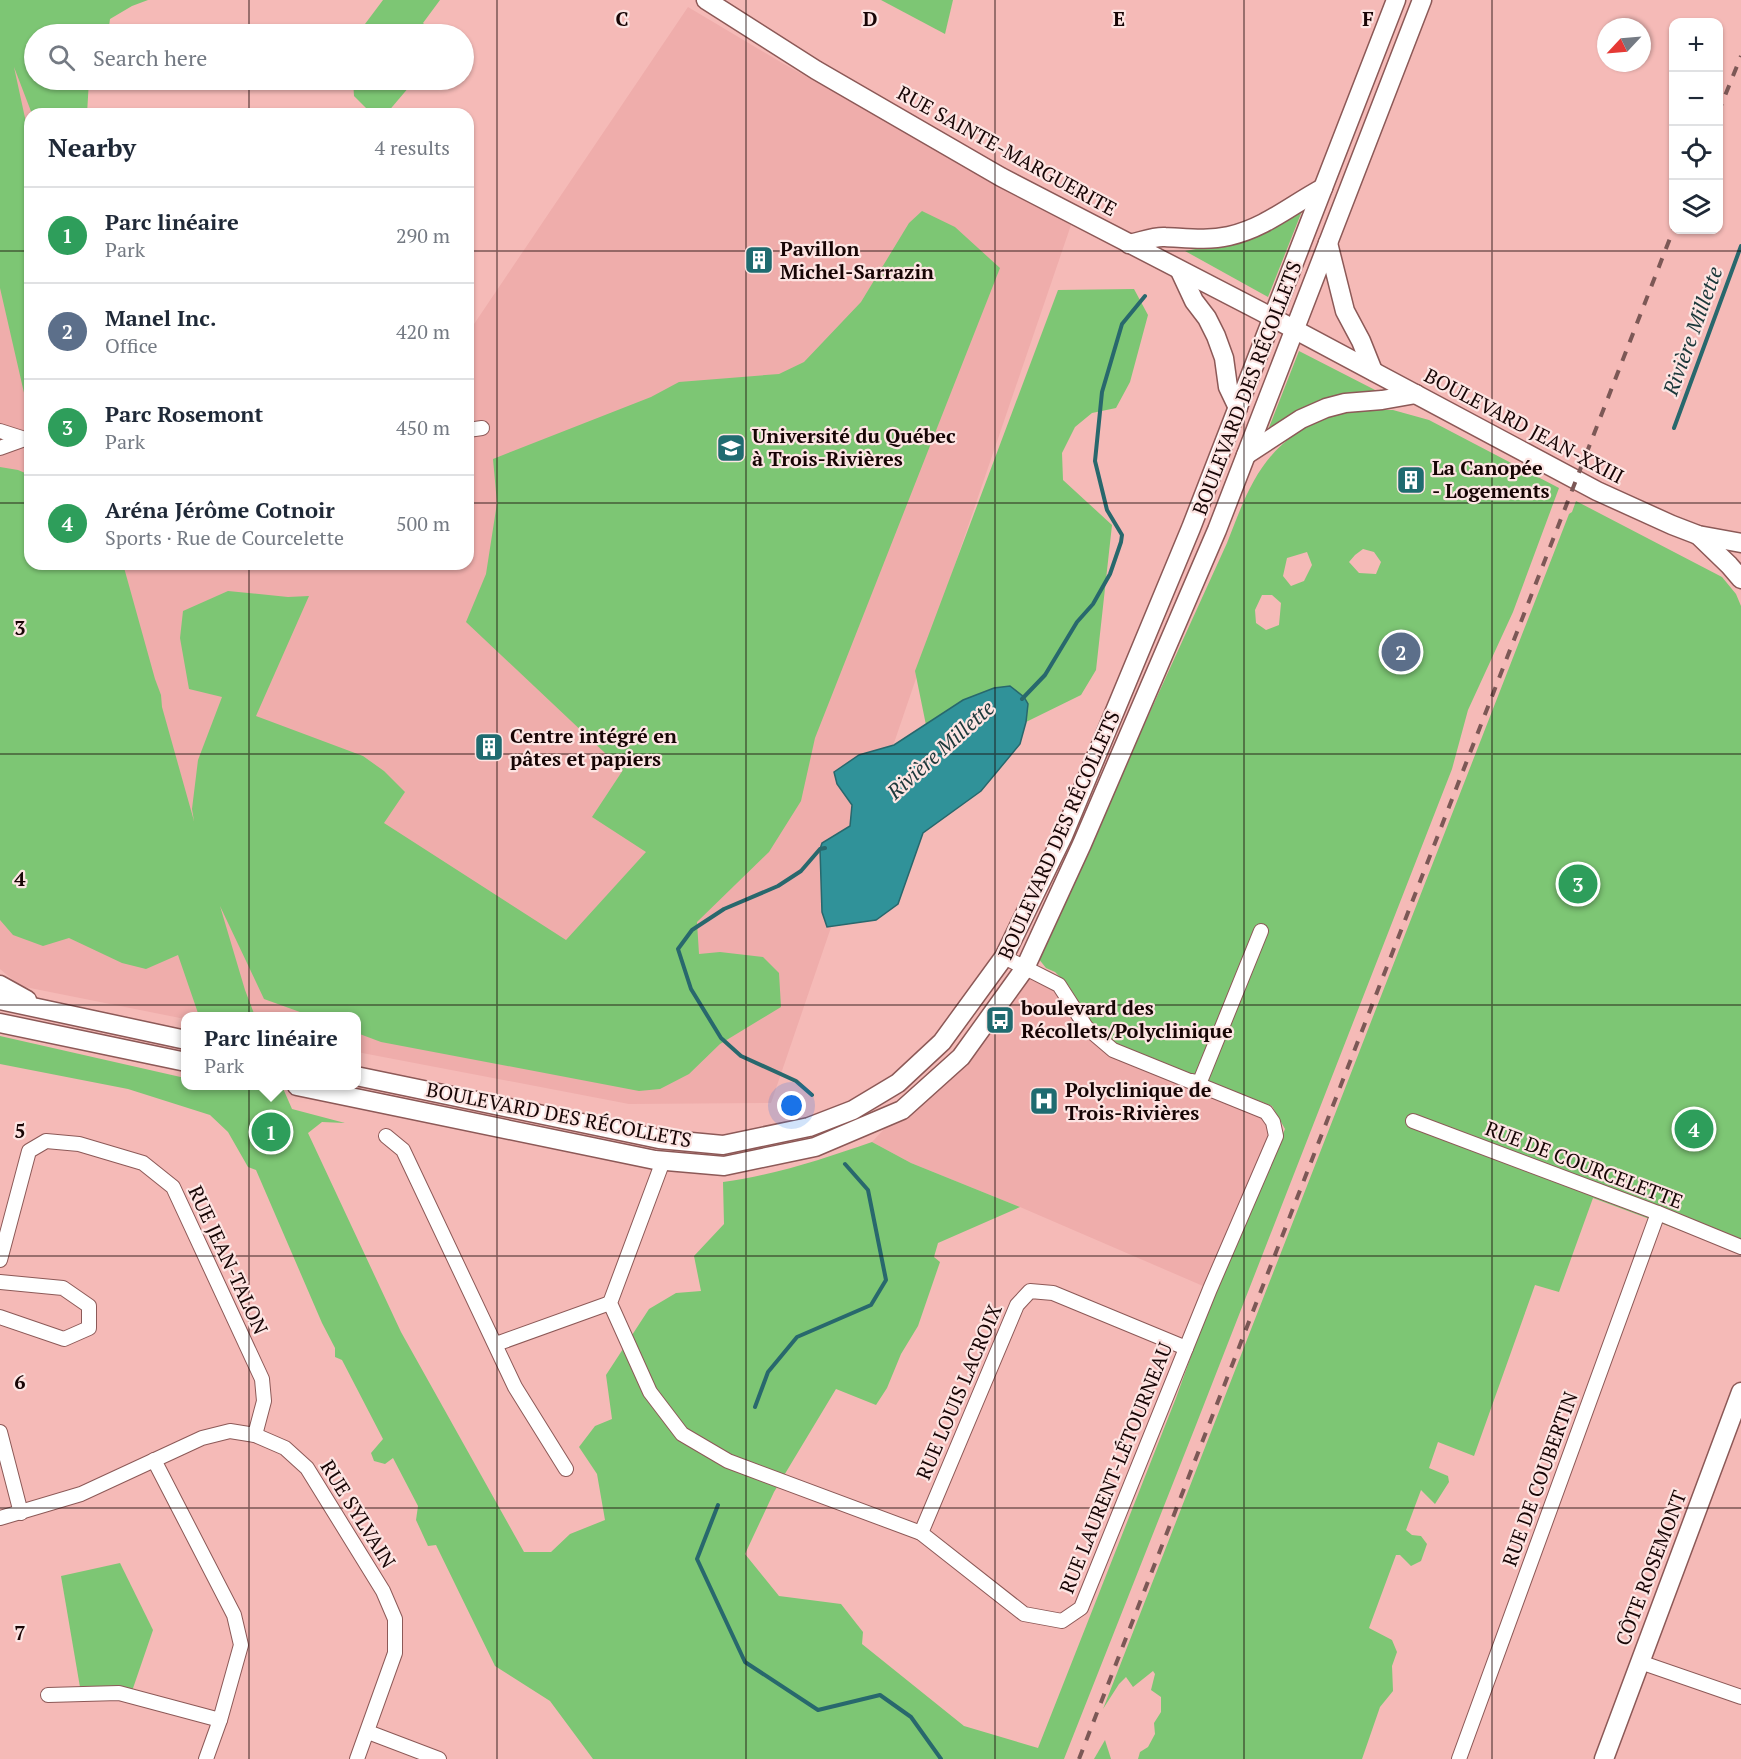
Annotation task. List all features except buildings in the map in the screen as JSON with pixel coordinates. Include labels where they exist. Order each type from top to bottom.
[{"type":"main road","name":"RUE SAINTE-MARGUERITE","points":[[705,0],[816,70],[1001,177],[1294,330]]},
{"type":"main road","name":"BOULEVARD DES RÉCOLLETS","points":[[361,1077],[659,1140],[723,1145],[808,1127],[853,1110],[898,1083],[942,1042],[1004,957],[1063,836],[1191,528],[1396,0]]},
{"type":"main road","name":"BOULEVARD DES RÉCOLLETS","points":[[317,1090],[663,1161],[724,1167],[815,1147],[903,1110],[961,1057],[1025,968],[1082,844],[1208,551],[1422,0]]},
{"type":"main road","points":[[1129,244],[1163,237],[1213,238],[1243,232],[1269,221],[1298,201],[1323,188]]},
{"type":"main road","points":[[1328,243],[1342,305],[1361,341],[1372,371]]},
{"type":"main road","points":[[1180,271],[1194,301],[1207,318],[1216,336],[1224,358],[1228,387],[1238,408]]},
{"type":"main road","name":"BOULEVARD JEAN-XXIII","points":[[1294,330],[1620,503],[1698,535],[1741,543]]},
{"type":"main road","points":[[1246,455],[1295,423],[1320,410],[1345,403],[1416,394]]},
{"type":"main road","points":[[1698,535],[1741,579]]},
{"type":"main road","points":[[0,985],[53,1012]]},
{"type":"main road","points":[[0,1000],[181,1039]]},
{"type":"main road","points":[[0,1023],[181,1061]]},
{"type":"main road","name":"CÔTE ROSEMONT","points":[[1604,1759],[1741,1392]]},
{"type":"street","points":[[0,430],[24,438]]},
{"type":"street","points":[[0,448],[24,440]]},
{"type":"street","points":[[1199,1084],[1260,931]]},
{"type":"street","points":[[1004,957],[1025,968]]},
{"type":"street","name":"RUE LAURENT-LÉTOURNEAU","points":[[610,1303],[650,1392],[682,1434],[728,1461],[921,1533],[1024,1614],[1062,1621],[1081,1608],[1186,1348],[1276,1136],[1273,1122],[1266,1112],[1113,1050],[1086,1027],[1059,985],[1025,968]]},
{"type":"street","name":"RUE DE COURCELETTE","points":[[1413,1121],[1658,1213],[1741,1247]]},
{"type":"street","points":[[386,1136],[403,1150],[515,1387],[566,1468]]},
{"type":"street","name":"RUE JEAN-TALON","points":[[0,1260],[29,1151],[46,1141],[79,1144],[143,1163],[173,1186],[262,1379],[264,1401],[255,1435]]},
{"type":"street","points":[[496,1344],[610,1303],[663,1161]]},
{"type":"street","name":"RUE DE COUBERTIN","points":[[1459,1759],[1658,1213]]},
{"type":"street","points":[[0,1282],[63,1288],[89,1306],[89,1328],[64,1339],[0,1317]]},
{"type":"street","name":"RUE LOUIS LACROIX","points":[[921,1533],[1017,1305],[1030,1292],[1053,1293],[1186,1348]]},
{"type":"street","name":"RUE SYLVAIN","points":[[0,1518],[81,1494],[202,1438],[230,1431],[255,1435],[285,1448],[308,1468],[383,1591],[395,1619],[395,1653],[357,1759]]},
{"type":"street","points":[[0,1432],[21,1513]]},
{"type":"street","points":[[154,1460],[234,1615],[242,1645],[206,1759]]},
{"type":"street","points":[[1640,1662],[1741,1697]]},
{"type":"street","points":[[48,1695],[118,1693],[220,1720]]},
{"type":"street","points":[[368,1732],[439,1759]]},
{"type":"shaded area","name":"Université du Québec à Trois-Rivières","points":[[0,0],[24,55],[24,90],[39,90],[47,108],[24,108],[24,570],[474,570],[474,324],[688,7],[784,64],[1071,225],[771,1103],[629,1104],[361,1053],[361,1012],[181,1012],[181,1018],[20,986],[0,969]]},
{"type":"shaded area","points":[[1025,968],[1059,985],[1086,1027],[1266,1112],[1276,1136],[1210,1289],[911,1163],[872,1142],[901,1111],[961,1057]]},
{"type":"green space","points":[[0,0],[148,0],[110,19],[109,24],[24,24],[24,90],[88,90],[87,108],[30,108],[14,67],[24,113],[24,393],[0,288]]},
{"type":"green space","points":[[383,0],[440,0],[424,24],[365,24]]},
{"type":"green space","points":[[881,0],[953,0],[945,34]]},
{"type":"green space","points":[[354,90],[407,90],[391,108],[366,108],[354,96]]},
{"type":"green space","points":[[922,211],[955,227],[1000,268],[815,738],[801,801],[769,852],[697,922],[699,954],[720,952],[763,957],[779,973],[781,1007],[720,1044],[689,1074],[660,1089],[639,1091],[381,1042],[361,1034],[361,1012],[300,1012],[264,999],[220,906],[253,1012],[198,1012],[178,955],[146,969],[122,963],[69,938],[43,946],[13,935],[0,920],[0,467],[24,472],[24,570],[125,570],[194,821],[192,809],[198,760],[222,697],[189,689],[180,638],[183,611],[228,591],[288,597],[309,596],[256,716],[363,756],[384,771],[405,792],[384,823],[566,940],[646,852],[592,817],[623,770],[466,622],[486,574],[497,503],[493,459],[651,397],[679,382],[779,374],[804,362],[861,302],[909,223]]},
{"type":"green space","points":[[1302,211],[1268,297],[1185,251],[1249,239]]},
{"type":"green space","points":[[1134,289],[1148,315],[1130,382],[1116,408],[1092,413],[1075,427],[1062,453],[1063,480],[1112,525],[1096,670],[1081,695],[1026,722],[1028,704],[963,700],[926,725],[915,671],[1058,290]]},
{"type":"green space","points":[[1299,351],[1379,392],[1340,396],[1300,409],[1268,430]]},
{"type":"green space","points":[[1393,410],[1429,420],[1559,488],[1513,612],[1468,710],[1452,769],[1064,1759],[593,1759],[550,1701],[495,1666],[436,1545],[428,1546],[416,1520],[418,1506],[393,1458],[385,1464],[374,1461],[371,1453],[383,1439],[342,1360],[335,1357],[335,1348],[256,1170],[248,1167],[228,1132],[210,1115],[128,1089],[0,1064],[0,1036],[181,1077],[181,1090],[284,1090],[292,1109],[345,1123],[322,1122],[308,1133],[401,1332],[524,1552],[551,1552],[570,1534],[605,1520],[597,1474],[579,1447],[595,1426],[612,1419],[606,1375],[649,1309],[676,1293],[701,1291],[694,1256],[724,1224],[723,1182],[780,1171],[872,1142],[911,1163],[1020,1207],[938,1243],[934,1257],[940,1262],[918,1326],[901,1354],[887,1388],[876,1405],[836,1389],[774,1492],[745,1554],[779,1596],[841,1604],[863,1632],[862,1644],[964,1726],[1038,1748],[1176,1398],[1213,1295],[1285,1129],[1272,1106],[1116,1046],[1091,1026],[1069,986],[1055,972],[1046,968],[1038,958],[1253,483],[1270,457],[1295,434],[1313,423],[1340,413]],"holes":[[[1363,549],[1374,552],[1381,562],[1376,574],[1359,573],[1349,562]],[[1307,552],[1312,565],[1304,581],[1291,586],[1283,576],[1287,558]],[[1262,595],[1272,595],[1281,603],[1279,625],[1266,630],[1256,623],[1255,610]]]},
{"type":"green space","points":[[1576,501],[1722,577],[1736,594],[1741,606],[1741,1253],[1593,1198],[1559,1292],[1535,1285],[1474,1456],[1438,1442],[1429,1468],[1448,1476],[1449,1482],[1435,1504],[1421,1490],[1406,1530],[1412,1535],[1421,1536],[1427,1544],[1421,1561],[1411,1566],[1400,1555],[1396,1555],[1369,1628],[1392,1640],[1397,1652],[1392,1666],[1393,1691],[1380,1707],[1362,1759],[1138,1759],[1140,1752],[1148,1747],[1155,1734],[1154,1723],[1161,1712],[1161,1697],[1151,1690],[1155,1674],[1153,1671],[1133,1687],[1126,1677],[1103,1709]]},
{"type":"green space","points":[[120,1563],[153,1630],[131,1694],[81,1693],[61,1576]]},
{"type":"green space","points":[[1105,1740],[1111,1759],[1094,1759]]},
{"type":"water","points":[[1010,686],[1024,697],[1028,704],[1020,744],[981,791],[923,833],[898,904],[876,920],[827,927],[822,912],[820,849],[822,843],[850,826],[852,805],[837,784],[834,772],[859,755],[894,745],[963,700],[994,688]]},
{"type":"waterway","name":"Rivière Millette","points":[[1674,428],[1741,246]]},
{"type":"waterway","name":"Rivière Millette","points":[[1022,699],[1045,675],[1077,622],[1093,604],[1110,574],[1121,542],[1122,535],[1107,510],[1095,461],[1102,392],[1122,324],[1145,296]]},
{"type":"waterway","name":"Rivière Millette","points":[[812,1095],[796,1081],[741,1056],[721,1038],[691,989],[678,949],[692,930],[724,909],[778,886],[801,871],[820,849],[825,848]]},
{"type":"waterway","name":"Rivière Millette","points":[[755,1407],[768,1372],[797,1337],[871,1305],[886,1280],[868,1190],[845,1164]]},
{"type":"waterway","name":"Rivière Millette","points":[[718,1505],[697,1559],[745,1662],[818,1710],[880,1695],[911,1717],[941,1759]]},
{"type":"railway","points":[[1723,101],[1741,56]]},
{"type":"railway","points":[[1079,1759],[1672,234]]},
{"type":"place","name":"Pavillon Michel-Sarrazin","points":[[759,260]]},
{"type":"place","name":"Université du Québec à Trois-Rivières","points":[[731,448]]},
{"type":"place","name":"La Canopée - Logements","points":[[1411,480]]},
{"type":"place","name":"Manel Inc.","points":[[1401,652]]},
{"type":"place","name":"Centre intégré en pâtes et papiers","points":[[489,747]]},
{"type":"place","name":"Parc Rosemont","points":[[1578,884]]},
{"type":"place","name":"boulevard des Récollets/Polyclinique","points":[[1000,1020]]},
{"type":"place","name":"Polyclinique de Trois-Rivières","points":[[1044,1101]]},
{"type":"place","name":"Aréna Jérôme Cotnoir","points":[[1694,1129]]},
{"type":"place","name":"Parc linéaire","points":[[271,1132]]}]
